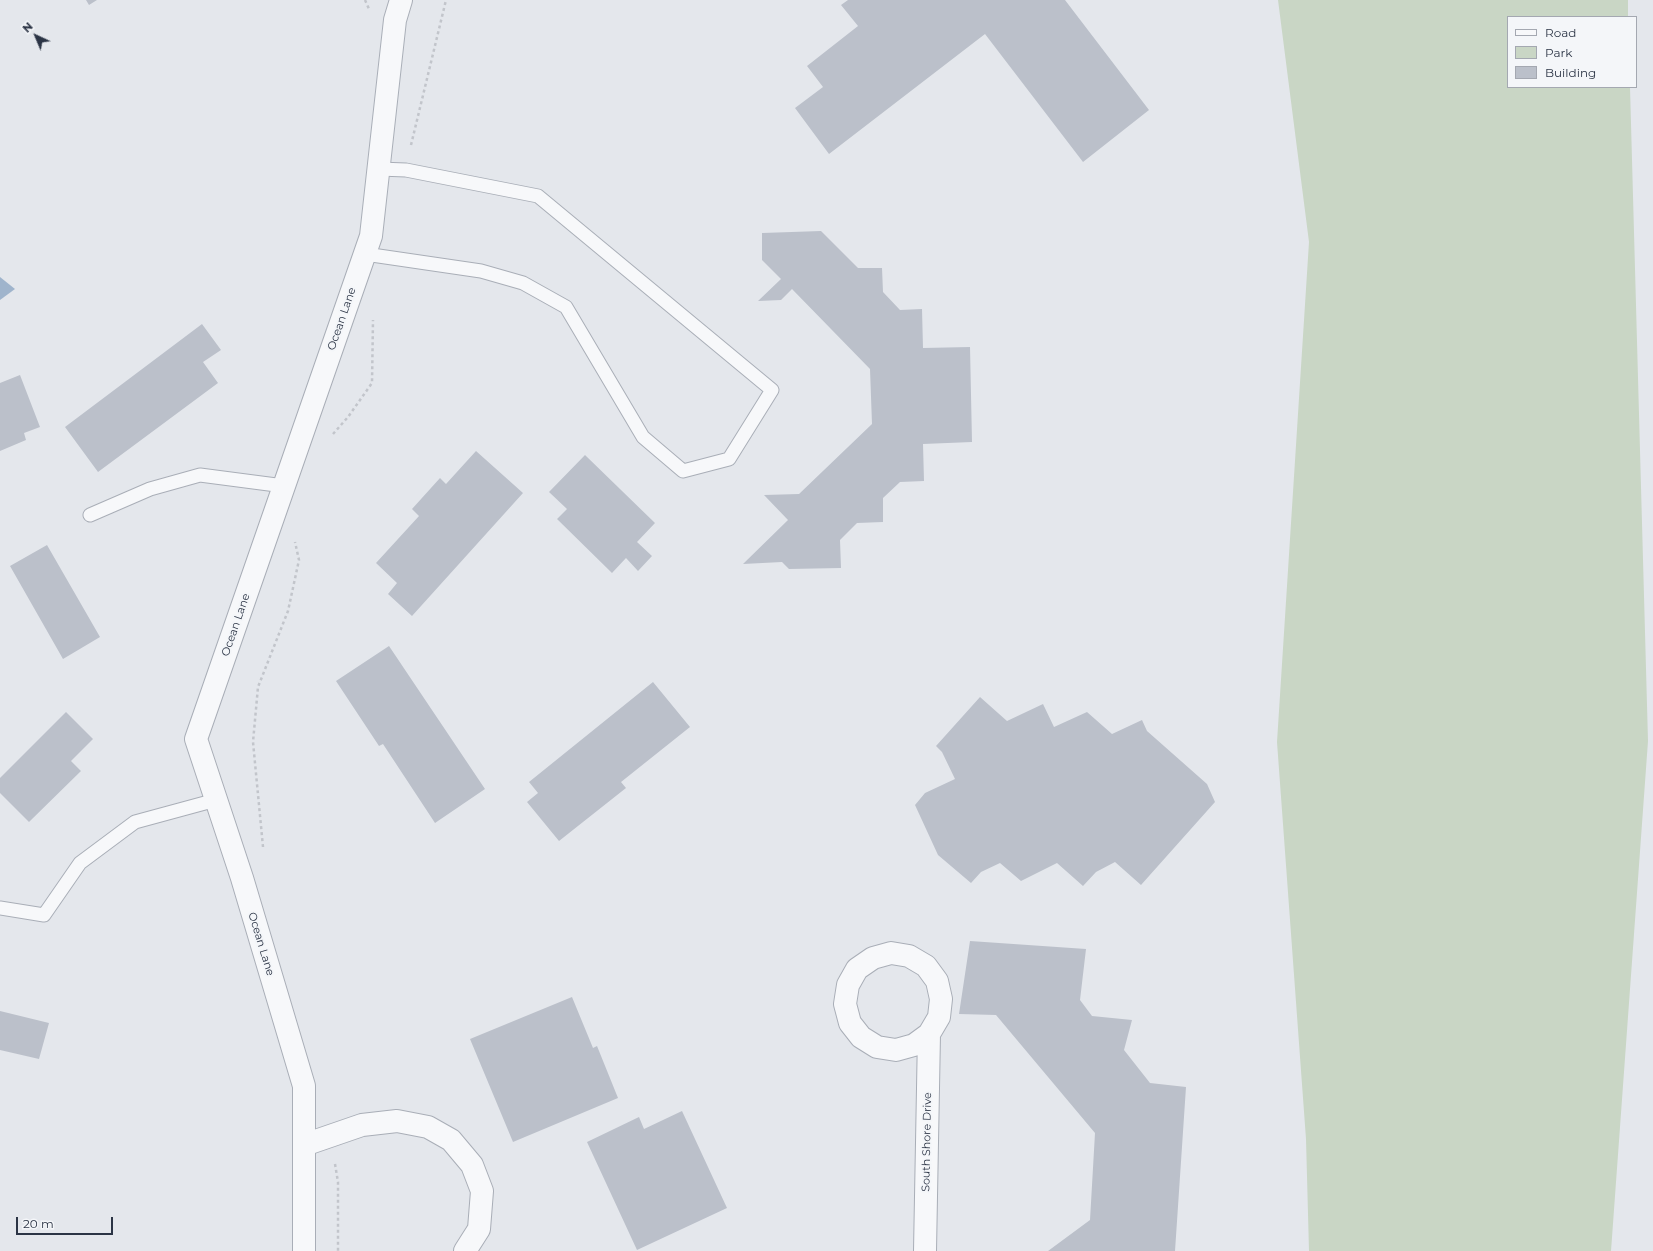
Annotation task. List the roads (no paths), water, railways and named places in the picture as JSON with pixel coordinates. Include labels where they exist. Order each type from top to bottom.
[{"type":"street","name":"Ocean Lane","points":[[304,1251],[304,1086],[244,886],[196,739],[371,236],[395,20],[401,0]]},
{"type":"street","name":"South Shore Drive","points":[[925,1251],[929,1034],[939,1017],[941,999],[937,981],[926,966],[909,956],[891,954],[873,958],[857,970],[848,985],[845,1004],[850,1023],[861,1037],[877,1047],[896,1050],[914,1045],[929,1034]]},
{"type":"street","points":[[304,1145],[362,1126],[398,1121],[428,1127],[451,1140],[472,1165],[482,1191],[479,1229],[465,1251]]},
{"type":"lane","points":[[365,254],[481,271],[523,283],[566,307],[643,437],[683,471],[728,459],[772,390],[538,196],[406,170],[379,169]]},
{"type":"lane","points":[[90,515],[150,489],[200,475],[284,486]]},
{"type":"lane","points":[[0,908],[44,915],[80,863],[135,822],[216,800]]},
{"type":"water","points":[[0,277],[15,289],[0,300]]}]
